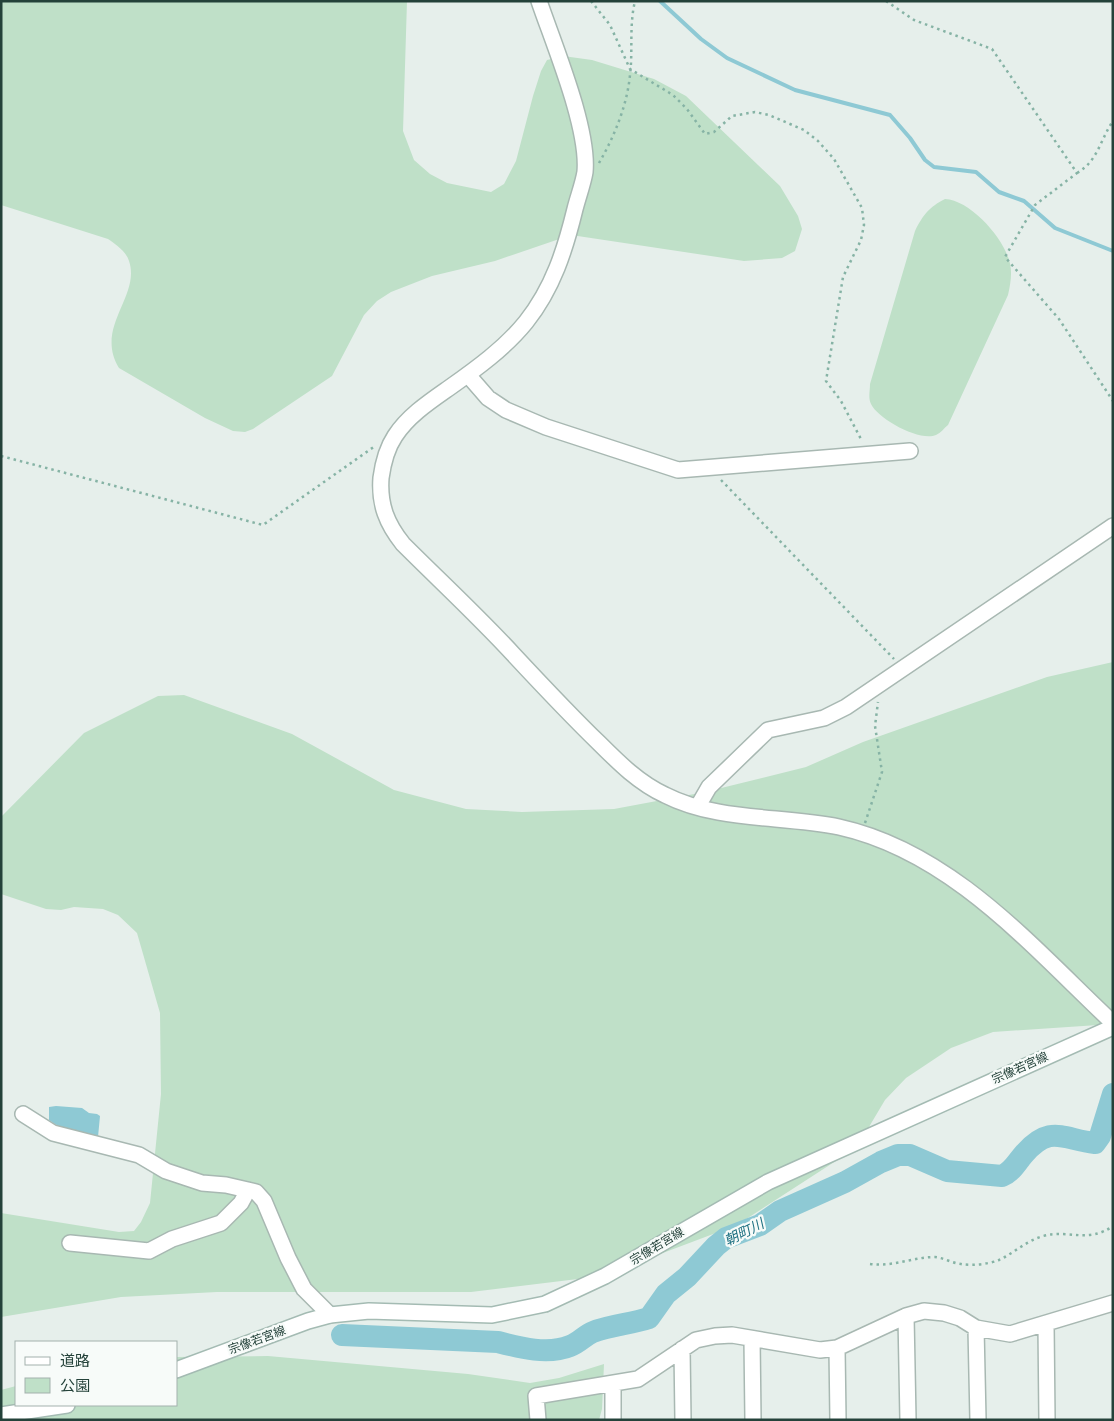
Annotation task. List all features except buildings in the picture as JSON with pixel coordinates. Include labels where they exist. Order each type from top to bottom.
[{"type":"street","points":[[539,1],[579,126],[584,172],[563,255],[551,283],[525,323],[492,356],[418,410],[395,435],[382,466],[382,508],[390,527],[403,544],[508,649],[574,719],[630,773],[666,796],[714,811],[838,827],[887,842],[921,860],[981,900],[1113,1023]]},
{"type":"street","points":[[468,375],[488,398],[500,406],[546,427],[678,470],[910,451]]},
{"type":"street","points":[[698,806],[709,787],[768,730],[824,718],[846,707],[904,670],[1113,526]]},
{"type":"street","name":"宗像若宮線","points":[[178,1369],[289,1328],[330,1315],[369,1311],[492,1315],[545,1304],[605,1276],[768,1182],[1113,1027]]},
{"type":"street","points":[[24,1114],[53,1132],[139,1155],[166,1171],[202,1183],[226,1185],[256,1192],[264,1200],[288,1258],[304,1289],[330,1315]]},
{"type":"street","points":[[70,1243],[150,1251],[172,1239],[221,1223],[241,1203],[248,1190]]},
{"type":"street","points":[[538,1420],[536,1396],[638,1379],[662,1365],[696,1340],[715,1336],[732,1335],[820,1350],[837,1348],[906,1316],[924,1311],[944,1313],[960,1318],[976,1328],[1010,1334],[1113,1304]]},
{"type":"street","points":[[906,1316],[908,1420]]},
{"type":"street","points":[[1046,1324],[1047,1420]]},
{"type":"street","points":[[976,1328],[978,1420]]},
{"type":"street","points":[[752,1339],[753,1420]]},
{"type":"street","points":[[837,1348],[838,1420]]},
{"type":"street","points":[[682,1349],[683,1420]]},
{"type":"street","points":[[613,1384],[613,1420]]},
{"type":"street","points":[[1,1415],[60,1406]]},
{"type":"path","points":[[591,1],[610,25],[630,69],[673,96],[687,109],[705,134],[714,132],[732,116],[755,112],[769,115],[804,130],[818,141],[834,160],[862,208],[864,225],[861,240],[843,277],[826,381],[841,401],[869,454]]},
{"type":"path","points":[[584,172],[597,166],[614,134],[621,114],[630,69],[630,25],[635,1]]},
{"type":"path","points":[[886,1],[900,13],[914,20],[992,49],[1077,173]]},
{"type":"path","points":[[1113,121],[1102,136],[1090,166],[1077,173],[1035,205],[1005,257],[1059,319],[1113,401]]},
{"type":"path","points":[[1,456],[263,525],[381,441]]},
{"type":"path","points":[[709,468],[904,670]]},
{"type":"path","points":[[861,834],[882,772],[875,726],[875,712],[882,684]]},
{"type":"path","points":[[870,1264],[887,1266],[935,1257],[961,1264],[980,1264],[998,1260],[1026,1243],[1042,1236],[1101,1234],[1113,1226]]},
{"type":"green space","points":[[1,1],[407,1],[403,131],[414,160],[430,174],[447,183],[491,192],[504,184],[516,161],[533,96],[541,71],[547,60],[563,56],[592,60],[654,79],[686,96],[780,186],[798,216],[802,229],[795,251],[782,258],[744,261],[571,235],[495,261],[432,276],[391,292],[377,301],[364,315],[332,376],[253,429],[245,432],[233,431],[205,418],[119,368],[113,353],[112,339],[114,325],[129,287],[131,274],[128,257],[120,248],[108,239],[1,205]]},
{"type":"green space","points":[[945,199],[964,205],[991,229],[1008,257],[1011,266],[1011,276],[1008,295],[948,425],[938,434],[929,436],[910,432],[890,422],[875,410],[869,397],[870,384],[915,231],[927,212]]},
{"type":"green space","points":[[1113,662],[1113,1024],[993,1032],[951,1048],[906,1078],[885,1100],[863,1137],[842,1157],[737,1225],[639,1262],[586,1278],[471,1292],[217,1292],[121,1297],[1,1317],[1,1213],[119,1232],[134,1231],[141,1222],[150,1203],[161,1094],[160,1013],[137,933],[118,915],[103,909],[74,907],[61,910],[46,909],[1,894],[1,817],[84,733],[158,696],[184,695],[292,734],[394,790],[466,809],[522,812],[614,809],[705,792],[806,767],[863,742],[1047,677]]},
{"type":"green space","points":[[268,1356],[468,1374],[530,1383],[559,1378],[604,1364],[602,1409],[599,1420],[1,1420],[1,1390],[15,1386],[15,1406],[178,1406],[178,1357]]},
{"type":"water","points":[[49,1107],[82,1108],[89,1113],[100,1116],[98,1137],[78,1133],[54,1124],[49,1120]]},
{"type":"waterway","points":[[660,1],[701,39],[727,58],[795,90],[890,115],[910,138],[925,160],[934,167],[976,172],[999,192],[1024,201],[1055,228],[1113,251]]},
{"type":"waterway","name":"朝町川","points":[[342,1335],[498,1342],[525,1348],[562,1349],[573,1345],[593,1332],[649,1318],[666,1294],[687,1277],[726,1238],[760,1225],[780,1211],[845,1182],[898,1155],[910,1155],[947,1171],[1002,1176],[1012,1169],[1033,1145],[1049,1136],[1095,1143],[1100,1136],[1113,1094]]}]
